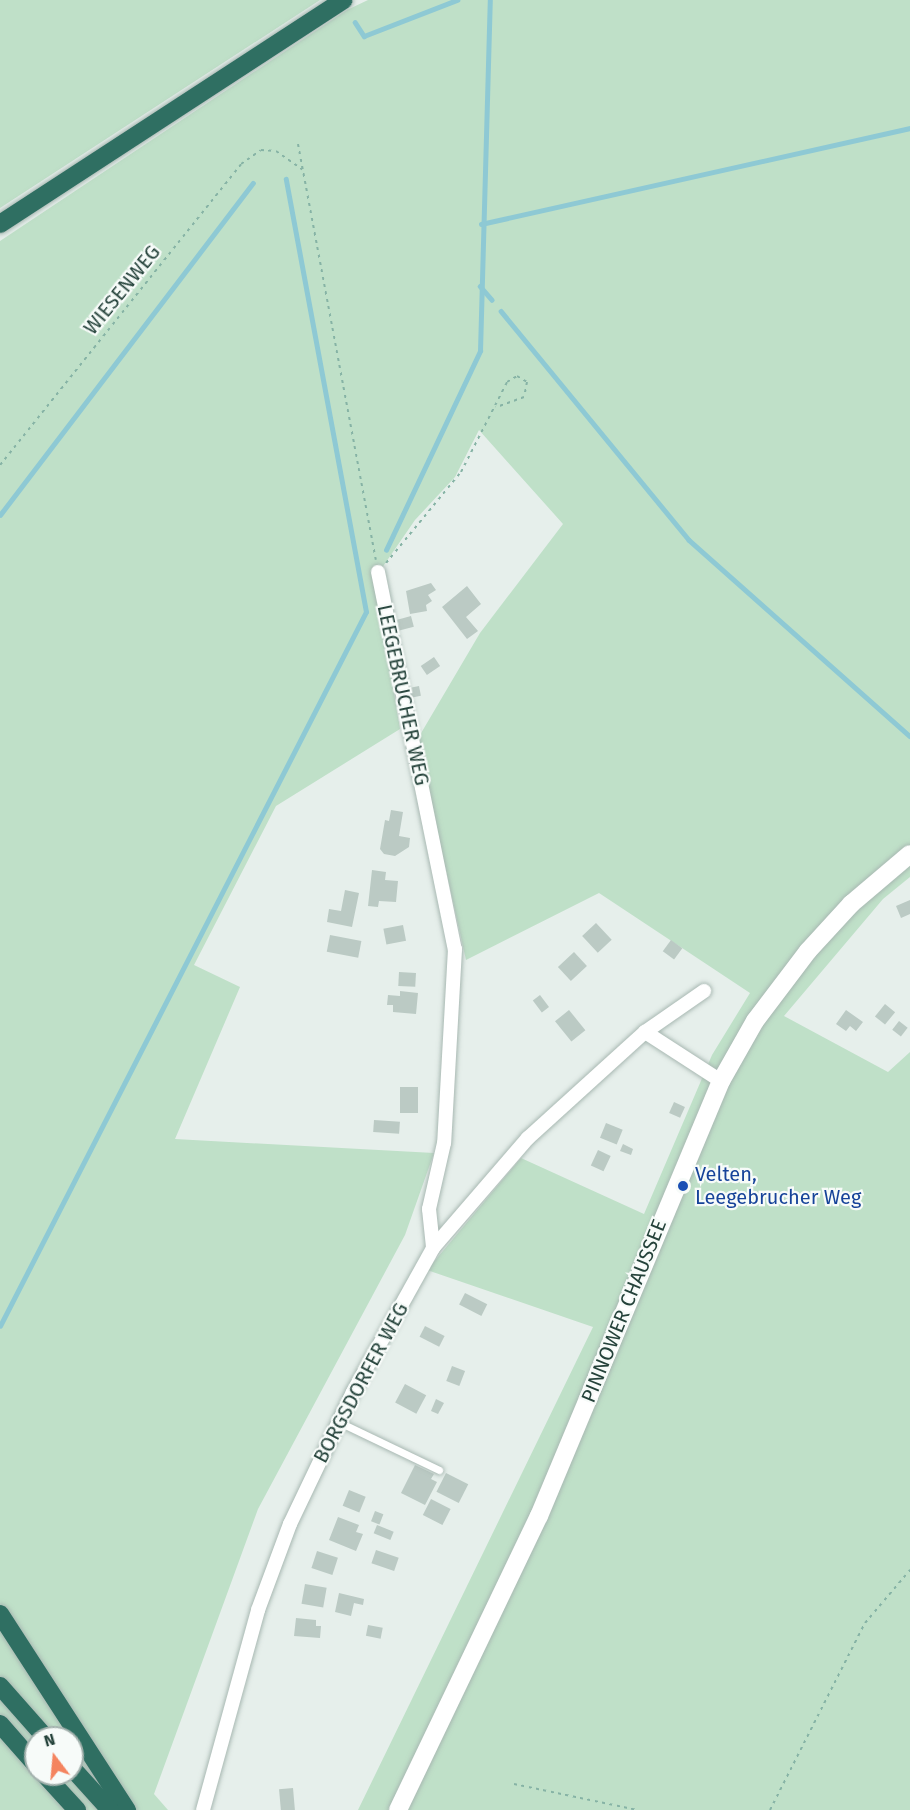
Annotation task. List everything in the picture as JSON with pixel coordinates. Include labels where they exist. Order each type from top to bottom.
[{"type":"highway","points":[[0,224],[343,0]]},
{"type":"highway","points":[[0,1614],[127,1810]]},
{"type":"highway","points":[[0,1686],[35,1726]]},
{"type":"highway","points":[[0,1724],[24,1751]]},
{"type":"highway","points":[[84,1781],[110,1810]]},
{"type":"highway","points":[[55,1786],[77,1810]]},
{"type":"main road","name":"PINNOWER CHAUSSEE","points":[[398,1810],[539,1516],[721,1081],[755,1022],[808,951],[851,904],[910,854]]},
{"type":"street","name":"LEEGEBRUCHER WEG","points":[[378,572],[455,949],[444,1143],[429,1209],[433,1248]]},
{"type":"street","name":"BORGSDORFER WEG","points":[[203,1810],[258,1610],[290,1524],[339,1422],[433,1248],[528,1138],[645,1032],[704,991]]},
{"type":"street","points":[[645,1032],[721,1081]]},
{"type":"lane","points":[[339,1422],[439,1470]]},
{"type":"path","points":[[298,144],[378,572]]},
{"type":"path","name":"WIESENWEG","points":[[0,465],[241,164],[261,150],[276,151],[302,170]]},
{"type":"path","points":[[378,572],[398,553],[419,519],[461,472],[511,378],[517,376],[527,382],[524,397],[496,407]]},
{"type":"path","points":[[770,1810],[865,1623],[910,1570]]},
{"type":"path","points":[[514,1784],[637,1810]]},
{"type":"green space","points":[[0,0],[320,0],[0,208]]},
{"type":"green space","points":[[368,0],[910,0],[910,877],[883,899],[784,1016],[888,1072],[910,1052],[910,1810],[358,1810],[593,1327],[427,1270],[521,1158],[644,1214],[712,1055],[750,993],[599,893],[466,960],[417,740],[480,633],[563,524],[479,430],[455,477],[415,520],[375,578],[400,729],[276,806],[194,965],[240,987],[175,1139],[434,1153],[405,1235],[258,1509],[154,1794],[168,1810],[0,1810],[0,241],[347,10]]},
{"type":"building","points":[[431,583],[436,590],[428,595],[432,601],[426,605],[427,611],[410,614],[406,591]]},
{"type":"building","points":[[467,586],[481,604],[466,617],[478,631],[467,639],[442,607]]},
{"type":"building","points":[[411,616],[414,627],[398,631],[396,620]]},
{"type":"building","points":[[434,657],[440,666],[427,675],[421,666]]},
{"type":"building","points":[[419,686],[421,696],[411,698],[409,688]]},
{"type":"building","points":[[391,810],[403,812],[399,836],[410,838],[409,847],[395,856],[384,854],[380,849],[385,820],[389,821]]},
{"type":"building","points":[[372,870],[386,872],[385,880],[398,881],[396,902],[379,901],[378,907],[368,906]]},
{"type":"building","points":[[345,890],[359,893],[352,927],[327,922],[329,909],[341,911]]},
{"type":"building","points":[[910,900],[910,914],[901,918],[896,906]]},
{"type":"building","points":[[596,923],[612,940],[598,953],[582,936]]},
{"type":"building","points":[[403,925],[406,941],[386,945],[383,929]]},
{"type":"building","points":[[330,935],[361,941],[358,958],[327,952]]},
{"type":"building","points":[[671,940],[682,948],[674,960],[663,951]]},
{"type":"building","points":[[574,952],[587,966],[571,981],[558,967]]},
{"type":"building","points":[[399,972],[416,973],[415,987],[398,986]]},
{"type":"building","points":[[400,991],[418,993],[416,1014],[393,1012],[393,1005],[387,1005],[388,995],[400,996]]},
{"type":"building","points":[[540,995],[549,1007],[542,1012],[533,1000]]},
{"type":"building","points":[[885,1004],[895,1012],[885,1025],[875,1016]]},
{"type":"building","points":[[569,1010],[585,1030],[571,1042],[555,1021]]},
{"type":"building","points":[[846,1010],[863,1022],[856,1031],[850,1026],[846,1031],[836,1024]]},
{"type":"building","points":[[899,1021],[908,1028],[901,1036],[892,1030]]},
{"type":"building","points":[[400,1087],[418,1087],[418,1113],[400,1113]]},
{"type":"building","points":[[674,1102],[685,1107],[680,1118],[669,1113]]},
{"type":"building","points":[[374,1120],[400,1122],[399,1134],[373,1132]]},
{"type":"building","points":[[606,1123],[623,1130],[617,1145],[600,1138]]},
{"type":"building","points":[[623,1144],[633,1149],[631,1155],[620,1151]]},
{"type":"building","points":[[598,1150],[611,1156],[604,1171],[591,1165]]},
{"type":"building","points":[[465,1293],[487,1304],[481,1316],[459,1305]]},
{"type":"building","points":[[425,1326],[445,1336],[439,1347],[420,1337]]},
{"type":"building","points":[[452,1366],[465,1371],[459,1386],[446,1381]]},
{"type":"building","points":[[405,1384],[426,1395],[416,1414],[395,1403]]},
{"type":"building","points":[[436,1399],[444,1403],[438,1414],[431,1411]]},
{"type":"building","points":[[415,1465],[434,1474],[431,1479],[437,1482],[425,1505],[401,1493]]},
{"type":"building","points":[[446,1473],[468,1484],[459,1503],[436,1492]]},
{"type":"building","points":[[349,1490],[366,1497],[359,1513],[343,1506]]},
{"type":"building","points":[[431,1499],[451,1509],[442,1525],[423,1515]]},
{"type":"building","points":[[375,1511],[383,1514],[379,1524],[371,1521]]},
{"type":"building","points":[[338,1517],[359,1525],[356,1532],[363,1534],[356,1551],[329,1540]]},
{"type":"building","points":[[377,1525],[394,1532],[390,1540],[374,1533]]},
{"type":"building","points":[[376,1550],[399,1558],[394,1571],[371,1563]]},
{"type":"building","points":[[317,1551],[338,1558],[332,1575],[311,1568]]},
{"type":"building","points":[[305,1584],[327,1588],[323,1608],[302,1604]]},
{"type":"building","points":[[339,1593],[364,1599],[363,1605],[354,1603],[351,1616],[335,1612]]},
{"type":"building","points":[[296,1618],[316,1620],[316,1626],[321,1626],[320,1638],[294,1636]]},
{"type":"building","points":[[368,1625],[383,1628],[381,1639],[366,1636]]},
{"type":"building","points":[[293,1788],[295,1810],[281,1810],[279,1789]]},
{"type":"waterway","points":[[355,22],[364,36],[457,0]]},
{"type":"waterway","points":[[386,550],[480,351],[490,0]]},
{"type":"waterway","points":[[481,224],[910,128]]},
{"type":"waterway","points":[[0,1326],[366,612],[286,179]]},
{"type":"waterway","points":[[0,515],[253,183]]},
{"type":"waterway","points":[[480,286],[492,300]]},
{"type":"waterway","points":[[501,311],[689,540],[910,736]]},
{"type":"place","name":"Velten, Leegebrucher Weg","points":[[683,1186]]}]
